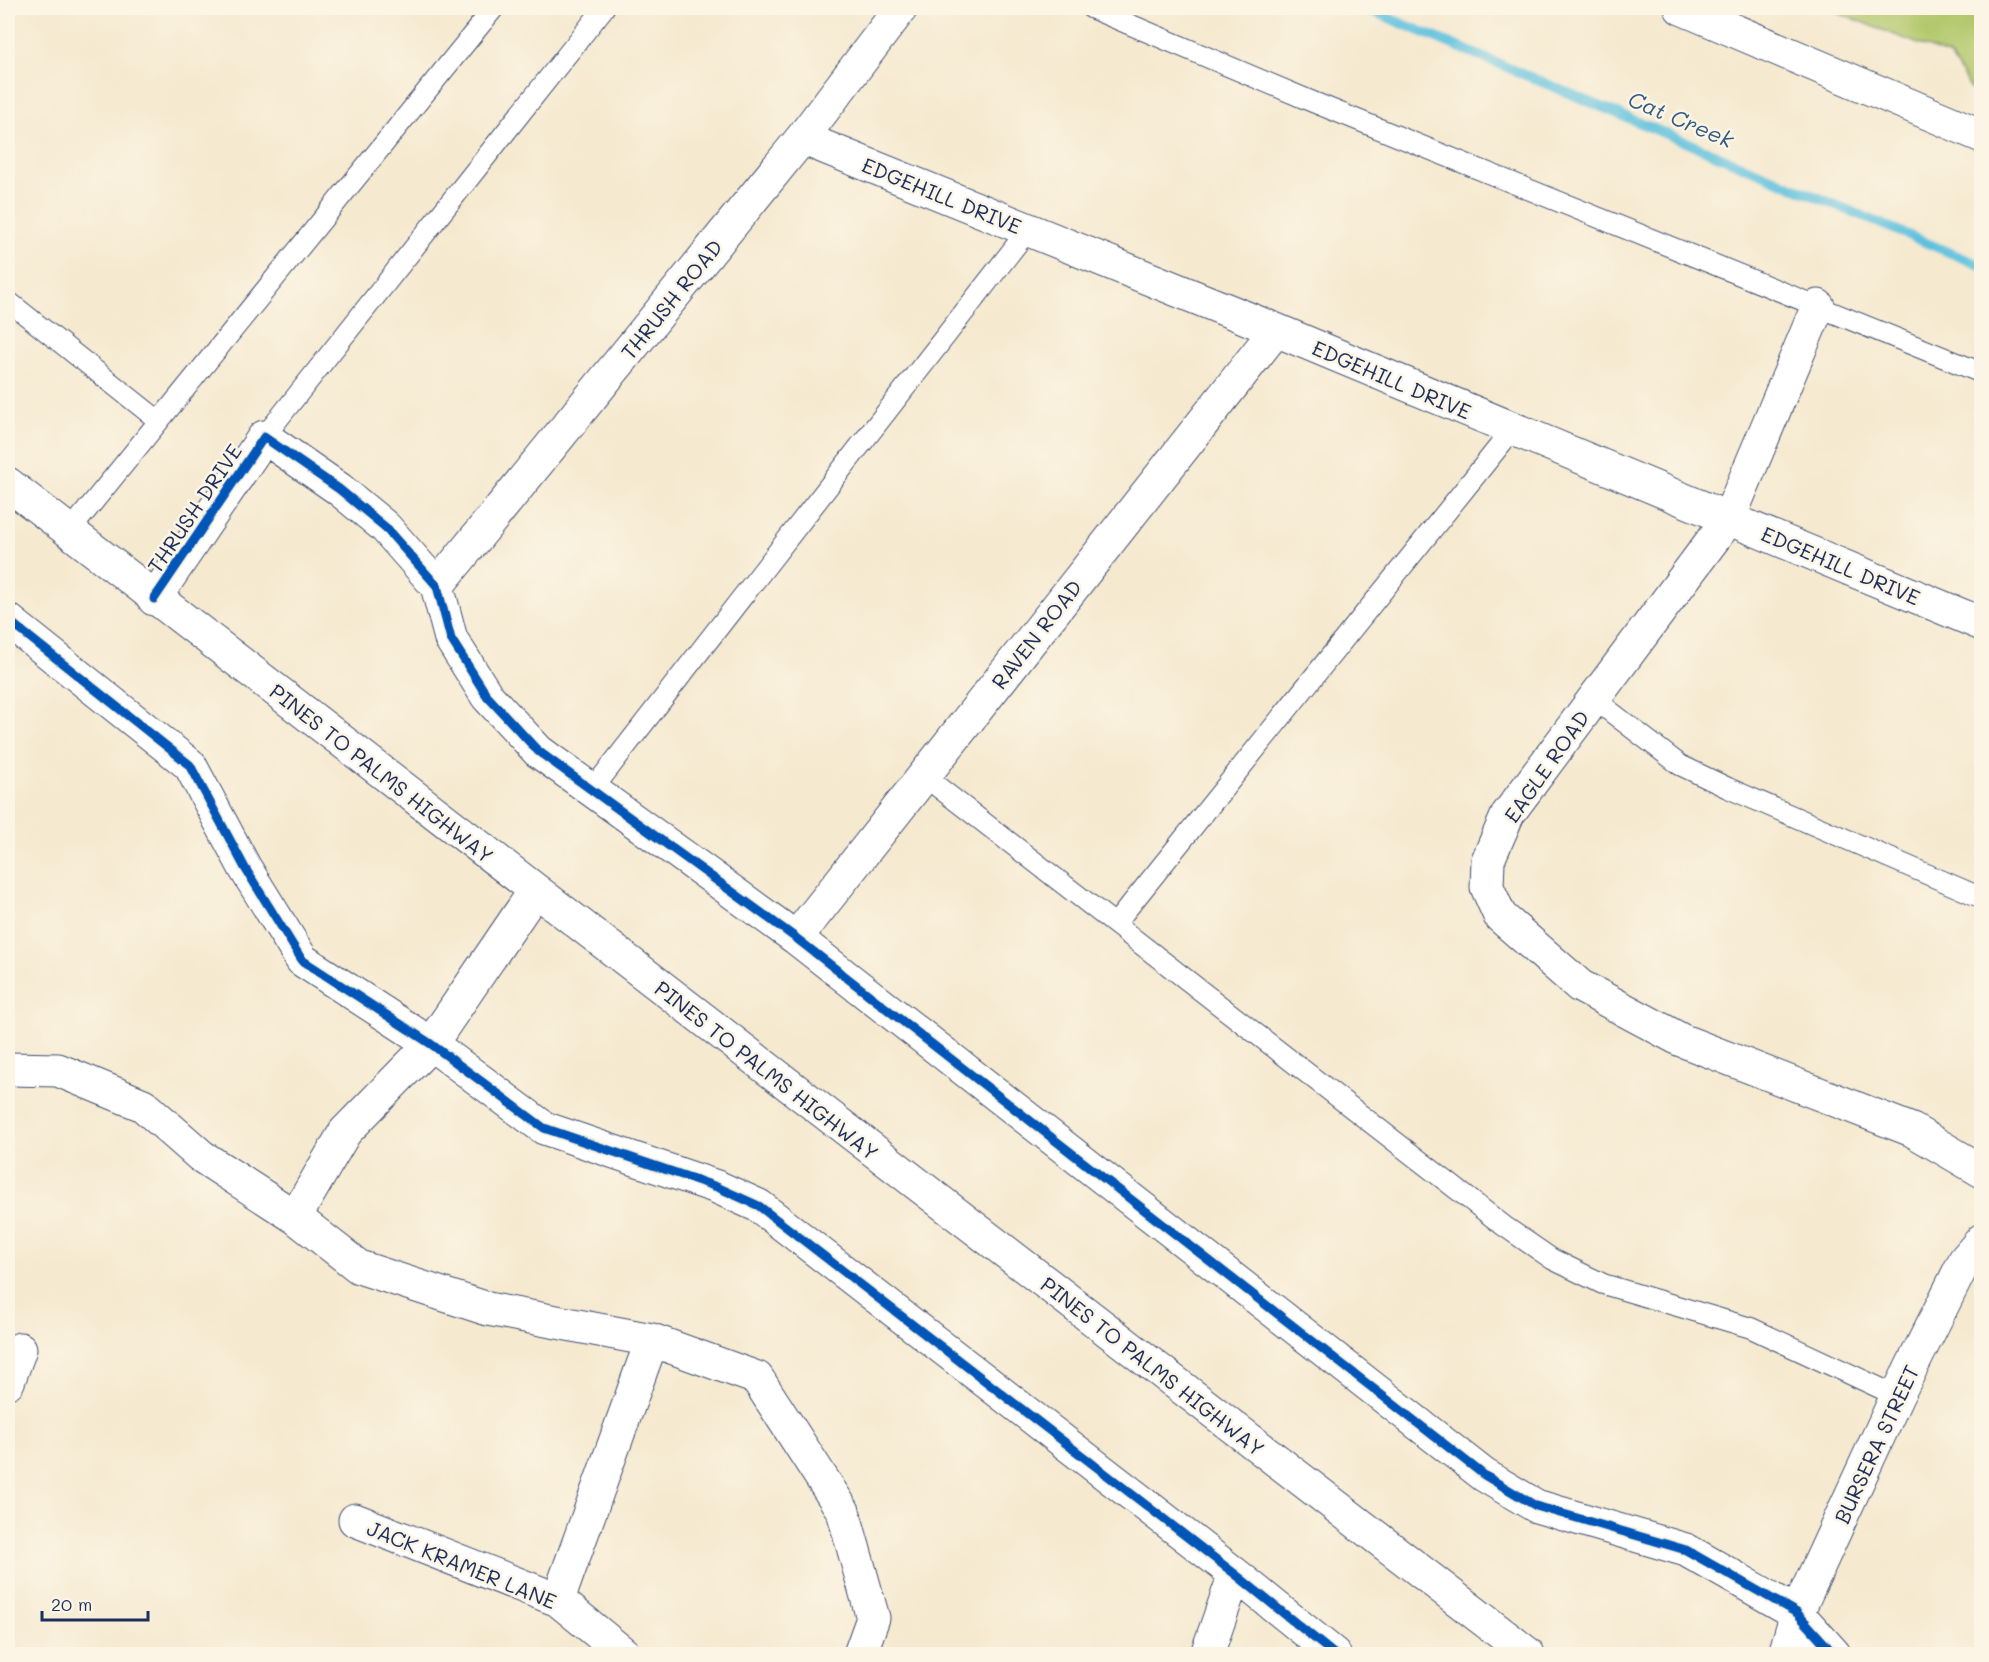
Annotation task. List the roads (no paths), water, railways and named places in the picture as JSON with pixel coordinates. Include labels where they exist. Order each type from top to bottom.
[{"type":"street","name":"THRUSH ROAD","points":[[437,586],[802,138],[900,8]]},
{"type":"street","points":[[1681,8],[1982,136]]},
{"type":"street","name":"EDGEHILL DRIVE","points":[[802,138],[1276,330],[1982,624]]},
{"type":"street","name":"EAGLE ROAD","points":[[1818,306],[1729,518],[1508,814],[1488,860],[1487,887],[1500,916],[1580,986],[1681,1040],[1840,1100],[1912,1130],[1982,1171]]},
{"type":"street","name":"RAVEN ROAD","points":[[796,938],[1276,330]]},
{"type":"street","points":[[264,437],[339,489],[385,527],[437,586],[451,639],[487,696],[538,751],[796,938],[1484,1475],[1536,1506],[1686,1550],[1797,1613],[1834,1654]]},
{"type":"street","name":"THRUSH DRIVE","points":[[154,598],[264,437]]},
{"type":"street","name":"PINES TO PALMS HIGHWAY","points":[[8,484],[1528,1654]]},
{"type":"street","points":[[8,620],[190,765],[245,868],[302,960],[431,1044],[544,1128],[717,1187],[759,1206],[805,1239],[1235,1574],[1334,1654]]},
{"type":"street","points":[[295,1217],[345,1132],[431,1044],[535,891]]},
{"type":"street","points":[[8,1069],[57,1071],[143,1105],[201,1156],[295,1217],[359,1268],[488,1309],[652,1340],[757,1378],[843,1511],[873,1618],[860,1654]]},
{"type":"street","name":"BURSERA STREET","points":[[1785,1654],[1797,1613],[1897,1396],[1965,1260],[1982,1240]]},
{"type":"street","points":[[558,1600],[652,1340]]},
{"type":"street","points":[[8,1382],[20,1348]]},
{"type":"street","name":"JACK KRAMER LANE","points":[[355,1520],[558,1600],[624,1654]]},
{"type":"street","points":[[1207,1654],[1235,1574]]},
{"type":"lane","points":[[69,532],[494,8]]},
{"type":"lane","points":[[264,437],[604,8]]},
{"type":"lane","points":[[1090,8],[1314,102],[1982,373]]},
{"type":"lane","points":[[592,790],[1028,230]]},
{"type":"lane","points":[[8,302],[159,421]]},
{"type":"lane","points":[[1115,924],[1513,429]]},
{"type":"lane","points":[[1594,699],[1680,765],[1982,898]]},
{"type":"lane","points":[[924,776],[1504,1226],[1552,1259],[1603,1284],[1751,1328],[1897,1396]]},
{"type":"waterway","name":"Cat Creek","points":[[1365,8],[1982,266]]}]
